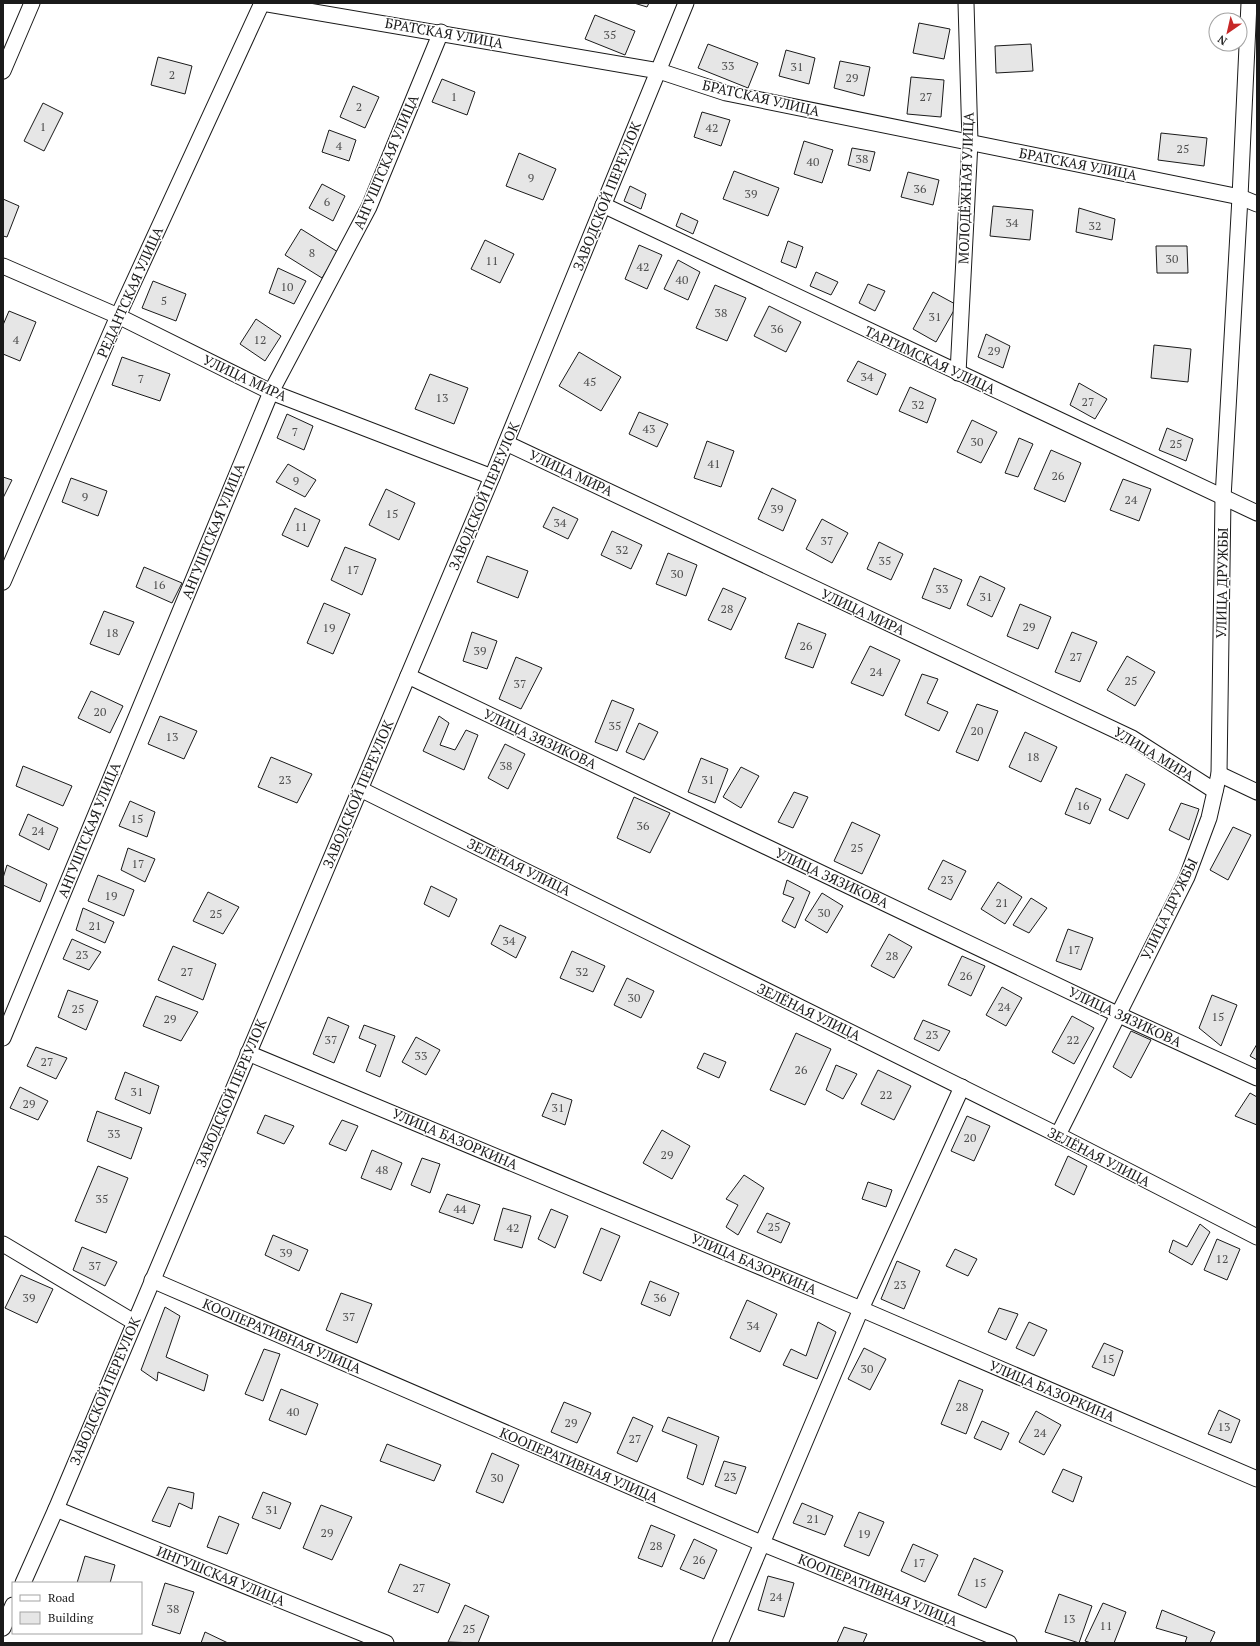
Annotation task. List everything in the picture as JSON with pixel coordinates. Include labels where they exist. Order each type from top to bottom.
[{"type":"street","points":[[3,71],[32,3]]},
{"type":"street","name":"БРАТСКАЯ УЛИЦА","points":[[262,3],[441,32],[659,71],[726,93],[1240,197],[1257,204]]},
{"type":"street","name":"РЕДАНТСКАЯ УЛИЦА","points":[[3,582],[118,316],[262,3]]},
{"type":"street","name":"ЗАВОДСКОЙ ПЕРЕУЛОК","points":[[23,1582],[492,477],[686,3]]},
{"type":"street","name":"МОЛОДЁЖНАЯ УЛИЦА","points":[[958,373],[970,142],[966,3]]},
{"type":"street","name":"УЛИЦА ДРУЖБЫ","points":[[1058,1135],[1117,1014],[1187,877],[1209,818],[1219,774],[1223,498],[1240,197],[1251,95],[1249,3]]},
{"type":"street","name":"АНГУШТСКАЯ УЛИЦА","points":[[3,1038],[271,392],[369,207],[441,32]]},
{"type":"street","name":"ТАРГИМСКАЯ УЛИЦА","points":[[604,205],[1257,514]]},
{"type":"street","name":"УЛИЦА МИРА","points":[[3,266],[118,316],[271,392],[492,477]]},
{"type":"street","name":"УЛИЦА МИРА","points":[[506,443],[1132,738],[1215,791]]},
{"type":"street","name":"УЛИЦА ЗЯЗИКОВА","points":[[408,676],[1117,1014],[1257,1078]]},
{"type":"street","points":[[1219,774],[1257,792]]},
{"type":"street","name":"ЗЕЛЁНАЯ УЛИЦА","points":[[360,788],[1058,1135],[1257,1237]]},
{"type":"street","name":"УЛИЦА БАЗОРКИНА","points":[[248,1053],[861,1309],[1257,1479]]},
{"type":"street","points":[[720,1643],[861,1309],[962,1088]]},
{"type":"street","points":[[3,1244],[134,1322]]},
{"type":"street","name":"КООПЕРАТИВНАЯ УЛИЦА","points":[[152,1280],[761,1544],[1009,1643]]},
{"type":"street","name":"ИНГУШСКАЯ УЛИЦА","points":[[56,1508],[386,1643]]},
{"type":"street","points":[[3,1628],[12,1607]]},
{"type":"building","points":[[634,3],[649,3],[647,7]]},
{"type":"building","points":[[595,15],[635,31],[625,55],[585,39]]},
{"type":"building","points":[[919,23],[950,29],[944,59],[913,53]]},
{"type":"building","points":[[708,44],[758,63],[748,88],[698,68]]},
{"type":"building","points":[[1031,44],[1033,71],[996,73],[995,46]]},
{"type":"building","points":[[786,50],[815,58],[809,84],[779,76]]},
{"type":"building","points":[[158,57],[192,66],[185,94],[151,85]]},
{"type":"building","points":[[840,61],[870,67],[864,96],[834,88]]},
{"type":"building","points":[[911,77],[944,80],[941,117],[907,114]]},
{"type":"building","points":[[442,79],[475,92],[467,115],[432,102]]},
{"type":"building","points":[[353,86],[379,97],[365,128],[340,117]]},
{"type":"building","points":[[43,103],[63,113],[44,151],[24,141]]},
{"type":"building","points":[[702,112],[730,120],[721,146],[694,137]]},
{"type":"building","points":[[329,130],[356,140],[349,161],[322,152]]},
{"type":"building","points":[[1161,133],[1207,138],[1204,166],[1158,160]]},
{"type":"building","points":[[804,141],[833,150],[822,183],[794,174]]},
{"type":"building","points":[[852,148],[875,152],[870,171],[848,165]]},
{"type":"building","points":[[519,153],[556,169],[543,200],[506,186]]},
{"type":"building","points":[[734,171],[779,188],[768,216],[723,199]]},
{"type":"building","points":[[908,172],[939,180],[933,205],[901,197]]},
{"type":"building","points":[[322,184],[345,196],[333,221],[309,208]]},
{"type":"building","points":[[630,186],[646,194],[641,209],[624,201]]},
{"type":"building","points":[[3,199],[19,206],[7,237],[3,236]]},
{"type":"building","points":[[993,206],[1033,210],[1030,240],[990,236]]},
{"type":"building","points":[[1079,208],[1115,219],[1112,240],[1076,232]]},
{"type":"building","points":[[681,213],[698,221],[693,234],[676,226]]},
{"type":"building","points":[[301,229],[338,252],[322,278],[285,255]]},
{"type":"building","points":[[485,240],[514,254],[500,283],[471,269]]},
{"type":"building","points":[[788,241],[803,247],[796,268],[781,262]]},
{"type":"building","points":[[639,245],[662,255],[647,289],[625,279]]},
{"type":"building","points":[[1156,246],[1187,246],[1188,273],[1157,273]]},
{"type":"building","points":[[678,260],[700,272],[688,300],[664,289]]},
{"type":"building","points":[[278,268],[306,281],[294,304],[269,293]]},
{"type":"building","points":[[816,272],[838,282],[831,295],[810,286]]},
{"type":"building","points":[[153,281],[186,294],[176,321],[142,308]]},
{"type":"building","points":[[868,284],[885,291],[875,311],[859,303]]},
{"type":"building","points":[[715,285],[746,298],[727,341],[696,328]]},
{"type":"building","points":[[933,292],[957,305],[936,342],[913,329]]},
{"type":"building","points":[[769,306],[801,322],[786,352],[754,336]]},
{"type":"building","points":[[9,311],[36,322],[20,361],[3,354],[3,325]]},
{"type":"building","points":[[256,319],[281,336],[265,361],[240,344]]},
{"type":"building","points":[[986,334],[1010,346],[1003,368],[978,357]]},
{"type":"building","points":[[1154,345],[1191,349],[1188,382],[1151,378]]},
{"type":"building","points":[[579,352],[621,377],[601,411],[559,386]]},
{"type":"building","points":[[122,357],[170,374],[160,401],[112,385]]},
{"type":"building","points":[[858,361],[886,374],[877,395],[847,381]]},
{"type":"building","points":[[430,374],[468,388],[454,424],[415,409]]},
{"type":"building","points":[[1079,383],[1107,399],[1095,419],[1070,405]]},
{"type":"building","points":[[910,387],[936,399],[927,423],[899,411]]},
{"type":"building","points":[[639,412],[668,424],[657,447],[629,434]]},
{"type":"building","points":[[287,414],[313,426],[304,450],[277,438]]},
{"type":"building","points":[[972,420],[997,432],[981,463],[957,452]]},
{"type":"building","points":[[1167,428],[1193,439],[1186,461],[1159,450]]},
{"type":"building","points":[[1019,438],[1033,444],[1018,477],[1005,473]]},
{"type":"building","points":[[707,441],[734,451],[721,487],[694,478]]},
{"type":"building","points":[[1051,450],[1081,463],[1065,502],[1034,489]]},
{"type":"building","points":[[288,464],[316,480],[305,497],[276,482]]},
{"type":"building","points":[[3,477],[12,480],[3,498]]},
{"type":"building","points":[[71,478],[107,491],[98,516],[62,502]]},
{"type":"building","points":[[1123,479],[1151,489],[1139,521],[1110,510]]},
{"type":"building","points":[[772,488],[796,500],[783,531],[758,519]]},
{"type":"building","points":[[386,489],[415,503],[399,540],[369,525]]},
{"type":"building","points":[[553,507],[578,519],[568,539],[543,527]]},
{"type":"building","points":[[295,508],[320,520],[308,547],[282,535]]},
{"type":"building","points":[[822,519],[848,533],[832,563],[806,549]]},
{"type":"building","points":[[612,531],[642,545],[631,569],[601,555]]},
{"type":"building","points":[[879,542],[903,554],[891,580],[867,569]]},
{"type":"building","points":[[345,547],[376,559],[362,595],[331,580]]},
{"type":"building","points":[[668,553],[697,565],[686,596],[656,584]]},
{"type":"building","points":[[487,556],[528,571],[518,598],[477,582]]},
{"type":"building","points":[[144,567],[182,583],[172,603],[136,587]]},
{"type":"building","points":[[934,568],[962,580],[950,609],[922,598]]},
{"type":"building","points":[[980,576],[1005,588],[992,617],[967,605]]},
{"type":"building","points":[[723,588],[746,598],[731,630],[708,620]]},
{"type":"building","points":[[324,603],[350,614],[333,654],[307,643]]},
{"type":"building","points":[[1020,604],[1051,617],[1038,649],[1007,636]]},
{"type":"building","points":[[104,611],[134,622],[119,655],[90,644]]},
{"type":"building","points":[[798,623],[826,634],[813,668],[785,658]]},
{"type":"building","points":[[472,632],[497,641],[487,669],[463,661]]},
{"type":"building","points":[[1072,632],[1097,642],[1080,682],[1055,672]]},
{"type":"building","points":[[870,646],[900,660],[883,696],[851,683]]},
{"type":"building","points":[[1127,656],[1155,672],[1135,706],[1107,690]]},
{"type":"building","points":[[516,657],[542,668],[521,709],[499,699]]},
{"type":"building","points":[[922,674],[938,679],[927,703],[948,712],[939,731],[905,715]]},
{"type":"building","points":[[91,691],[123,706],[110,733],[78,718]]},
{"type":"building","points":[[612,700],[634,709],[617,751],[595,742]]},
{"type":"building","points":[[977,704],[998,711],[978,761],[956,752]]},
{"type":"building","points":[[160,716],[197,731],[184,759],[148,744]]},
{"type":"building","points":[[439,716],[449,723],[440,745],[455,750],[466,730],[478,735],[464,770],[423,751]]},
{"type":"building","points":[[639,723],[658,732],[644,760],[626,752]]},
{"type":"building","points":[[1025,732],[1057,747],[1041,782],[1009,767]]},
{"type":"building","points":[[505,744],[525,754],[508,789],[488,778]]},
{"type":"building","points":[[271,757],[312,774],[297,803],[258,787]]},
{"type":"building","points":[[701,758],[728,769],[715,803],[688,792]]},
{"type":"building","points":[[23,766],[72,786],[63,806],[16,786]]},
{"type":"building","points":[[741,767],[759,776],[741,808],[723,797]]},
{"type":"building","points":[[1126,774],[1145,784],[1128,819],[1109,810]]},
{"type":"building","points":[[1076,788],[1101,799],[1090,824],[1065,814]]},
{"type":"building","points":[[794,792],[808,797],[793,828],[778,822]]},
{"type":"building","points":[[634,797],[670,813],[650,853],[617,838]]},
{"type":"building","points":[[130,801],[155,812],[147,837],[119,826]]},
{"type":"building","points":[[1181,803],[1199,809],[1189,840],[1169,830]]},
{"type":"building","points":[[28,814],[58,828],[49,850],[19,835]]},
{"type":"building","points":[[852,822],[880,835],[862,874],[834,861]]},
{"type":"building","points":[[1233,827],[1251,835],[1228,880],[1210,870]]},
{"type":"building","points":[[128,848],[155,859],[145,882],[121,870]]},
{"type":"building","points":[[943,860],[966,871],[951,900],[928,889]]},
{"type":"building","points":[[7,865],[47,884],[40,902],[3,885],[3,878]]},
{"type":"building","points":[[98,875],[134,890],[124,916],[88,901]]},
{"type":"building","points":[[787,880],[810,892],[795,928],[782,921],[794,898],[783,894]]},
{"type":"building","points":[[998,882],[1022,897],[1005,924],[981,909]]},
{"type":"building","points":[[431,886],[457,899],[449,917],[424,904]]},
{"type":"building","points":[[208,892],[239,907],[223,934],[193,921]]},
{"type":"building","points":[[822,893],[843,906],[827,933],[805,920]]},
{"type":"building","points":[[1031,898],[1047,908],[1029,933],[1013,925]]},
{"type":"building","points":[[83,908],[114,922],[105,943],[76,930]]},
{"type":"building","points":[[500,925],[526,937],[516,958],[491,944]]},
{"type":"building","points":[[1068,929],[1093,938],[1081,970],[1056,961]]},
{"type":"building","points":[[889,934],[912,947],[894,978],[871,966]]},
{"type":"building","points":[[72,939],[101,952],[89,970],[63,959]]},
{"type":"building","points":[[173,946],[216,964],[203,1000],[158,980]]},
{"type":"building","points":[[572,951],[605,966],[593,992],[560,978]]},
{"type":"building","points":[[962,956],[985,966],[971,996],[948,985]]},
{"type":"building","points":[[627,978],[654,991],[641,1018],[614,1005]]},
{"type":"building","points":[[1002,987],[1022,998],[1006,1026],[986,1015]]},
{"type":"building","points":[[68,990],[98,1001],[86,1030],[58,1017]]},
{"type":"building","points":[[1212,995],[1237,1005],[1221,1046],[1199,1028]]},
{"type":"building","points":[[156,996],[198,1012],[181,1041],[143,1026]]},
{"type":"building","points":[[1072,1016],[1094,1028],[1074,1064],[1052,1052]]},
{"type":"building","points":[[328,1017],[349,1026],[334,1063],[313,1054]]},
{"type":"building","points":[[923,1020],[950,1031],[939,1051],[914,1039]]},
{"type":"building","points":[[364,1025],[395,1036],[380,1077],[366,1071],[376,1045],[359,1038]]},
{"type":"building","points":[[1131,1031],[1151,1040],[1131,1078],[1113,1067]]},
{"type":"building","points":[[796,1033],[831,1049],[805,1105],[770,1090]]},
{"type":"building","points":[[416,1037],[440,1050],[426,1075],[402,1062]]},
{"type":"building","points":[[1257,1044],[1257,1060],[1250,1056]]},
{"type":"building","points":[[36,1047],[67,1058],[56,1079],[27,1066]]},
{"type":"building","points":[[704,1053],[726,1062],[719,1078],[697,1068]]},
{"type":"building","points":[[836,1065],[857,1074],[843,1099],[826,1090]]},
{"type":"building","points":[[878,1070],[911,1086],[894,1120],[861,1104]]},
{"type":"building","points":[[125,1072],[159,1086],[150,1114],[115,1099]]},
{"type":"building","points":[[20,1087],[48,1101],[38,1120],[10,1108]]},
{"type":"building","points":[[552,1093],[572,1100],[565,1125],[542,1116]]},
{"type":"building","points":[[1250,1093],[1257,1097],[1257,1125],[1235,1116]]},
{"type":"building","points":[[97,1111],[142,1128],[131,1159],[87,1141]]},
{"type":"building","points":[[265,1115],[294,1126],[284,1144],[257,1133]]},
{"type":"building","points":[[967,1116],[990,1126],[974,1161],[951,1151]]},
{"type":"building","points":[[342,1120],[358,1126],[346,1151],[329,1144]]},
{"type":"building","points":[[662,1130],[690,1146],[672,1179],[643,1163]]},
{"type":"building","points":[[372,1150],[402,1163],[391,1190],[361,1178]]},
{"type":"building","points":[[1068,1156],[1087,1166],[1074,1195],[1055,1185]]},
{"type":"building","points":[[422,1158],[440,1164],[430,1193],[411,1185]]},
{"type":"building","points":[[98,1166],[128,1178],[106,1233],[75,1221]]},
{"type":"building","points":[[744,1175],[764,1188],[738,1235],[726,1227],[738,1205],[726,1199]]},
{"type":"building","points":[[868,1182],[892,1190],[886,1207],[862,1199]]},
{"type":"building","points":[[447,1194],[480,1205],[473,1224],[439,1212]]},
{"type":"building","points":[[503,1208],[531,1216],[522,1248],[494,1240]]},
{"type":"building","points":[[551,1209],[568,1216],[555,1248],[538,1239]]},
{"type":"building","points":[[767,1213],[790,1223],[781,1243],[757,1232]]},
{"type":"building","points":[[1200,1224],[1210,1232],[1192,1265],[1169,1252],[1173,1240],[1187,1247]]},
{"type":"building","points":[[601,1228],[620,1236],[601,1281],[583,1273]]},
{"type":"building","points":[[273,1235],[308,1250],[299,1271],[265,1255]]},
{"type":"building","points":[[1217,1239],[1240,1249],[1227,1280],[1204,1270]]},
{"type":"building","points":[[82,1247],[117,1262],[105,1286],[73,1270]]},
{"type":"building","points":[[955,1249],[977,1259],[968,1276],[946,1266]]},
{"type":"building","points":[[897,1261],[920,1271],[904,1309],[881,1299]]},
{"type":"building","points":[[21,1275],[53,1289],[37,1323],[5,1308]]},
{"type":"building","points":[[650,1281],[679,1293],[670,1316],[641,1304]]},
{"type":"building","points":[[341,1293],[372,1304],[357,1343],[326,1330]]},
{"type":"building","points":[[747,1300],[777,1314],[760,1352],[730,1338]]},
{"type":"building","points":[[165,1307],[180,1316],[166,1357],[208,1375],[204,1391],[158,1372],[157,1381],[141,1370]]},
{"type":"building","points":[[999,1308],[1018,1314],[1006,1340],[988,1332]]},
{"type":"building","points":[[818,1322],[836,1332],[817,1379],[783,1365],[791,1349],[806,1356]]},
{"type":"building","points":[[1029,1322],[1047,1330],[1034,1356],[1016,1348]]},
{"type":"building","points":[[1104,1343],[1123,1351],[1114,1376],[1092,1367]]},
{"type":"building","points":[[864,1348],[886,1359],[870,1390],[848,1379]]},
{"type":"building","points":[[264,1349],[280,1354],[263,1401],[245,1394]]},
{"type":"building","points":[[959,1380],[983,1390],[966,1434],[941,1424]]},
{"type":"building","points":[[281,1389],[318,1404],[306,1435],[269,1420]]},
{"type":"building","points":[[564,1402],[591,1413],[577,1443],[551,1432]]},
{"type":"building","points":[[1219,1410],[1240,1420],[1231,1443],[1208,1434]]},
{"type":"building","points":[[1036,1411],[1061,1425],[1044,1455],[1019,1442]]},
{"type":"building","points":[[633,1417],[653,1426],[637,1462],[617,1453]]},
{"type":"building","points":[[668,1417],[719,1437],[703,1485],[687,1478],[697,1445],[662,1431]]},
{"type":"building","points":[[982,1421],[1009,1433],[1001,1450],[974,1438]]},
{"type":"building","points":[[387,1444],[441,1465],[434,1481],[380,1461]]},
{"type":"building","points":[[492,1453],[519,1465],[503,1503],[476,1492]]},
{"type":"building","points":[[724,1461],[746,1467],[736,1494],[715,1486]]},
{"type":"building","points":[[1063,1469],[1082,1477],[1073,1502],[1052,1492]]},
{"type":"building","points":[[168,1487],[194,1493],[192,1509],[179,1503],[170,1527],[152,1521]]},
{"type":"building","points":[[263,1492],[291,1503],[280,1529],[252,1518]]},
{"type":"building","points":[[802,1503],[833,1516],[825,1535],[793,1523]]},
{"type":"building","points":[[321,1505],[352,1517],[332,1560],[303,1548]]},
{"type":"building","points":[[859,1512],[884,1522],[869,1556],[844,1546]]},
{"type":"building","points":[[219,1516],[239,1524],[227,1554],[207,1547]]},
{"type":"building","points":[[651,1525],[675,1535],[662,1567],[638,1558]]},
{"type":"building","points":[[694,1539],[717,1550],[704,1579],[680,1569]]},
{"type":"building","points":[[913,1544],[938,1555],[925,1582],[901,1571]]},
{"type":"building","points":[[85,1556],[115,1565],[110,1582],[77,1582]]},
{"type":"building","points":[[974,1558],[1003,1571],[986,1608],[958,1595]]},
{"type":"building","points":[[400,1564],[450,1584],[438,1613],[388,1592]]},
{"type":"building","points":[[768,1576],[794,1583],[784,1617],[758,1610]]},
{"type":"building","points":[[165,1583],[194,1592],[180,1634],[152,1625]]},
{"type":"building","points":[[1059,1594],[1092,1606],[1079,1643],[1045,1632]]},
{"type":"building","points":[[1103,1603],[1126,1612],[1114,1643],[1091,1643],[1085,1641]]},
{"type":"building","points":[[465,1605],[489,1616],[478,1643],[448,1642]]},
{"type":"building","points":[[1162,1610],[1215,1632],[1210,1643],[1185,1643],[1187,1637],[1156,1628]]},
{"type":"building","points":[[844,1627],[867,1634],[863,1643],[837,1643]]},
{"type":"building","points":[[205,1632],[228,1643],[201,1643]]}]
